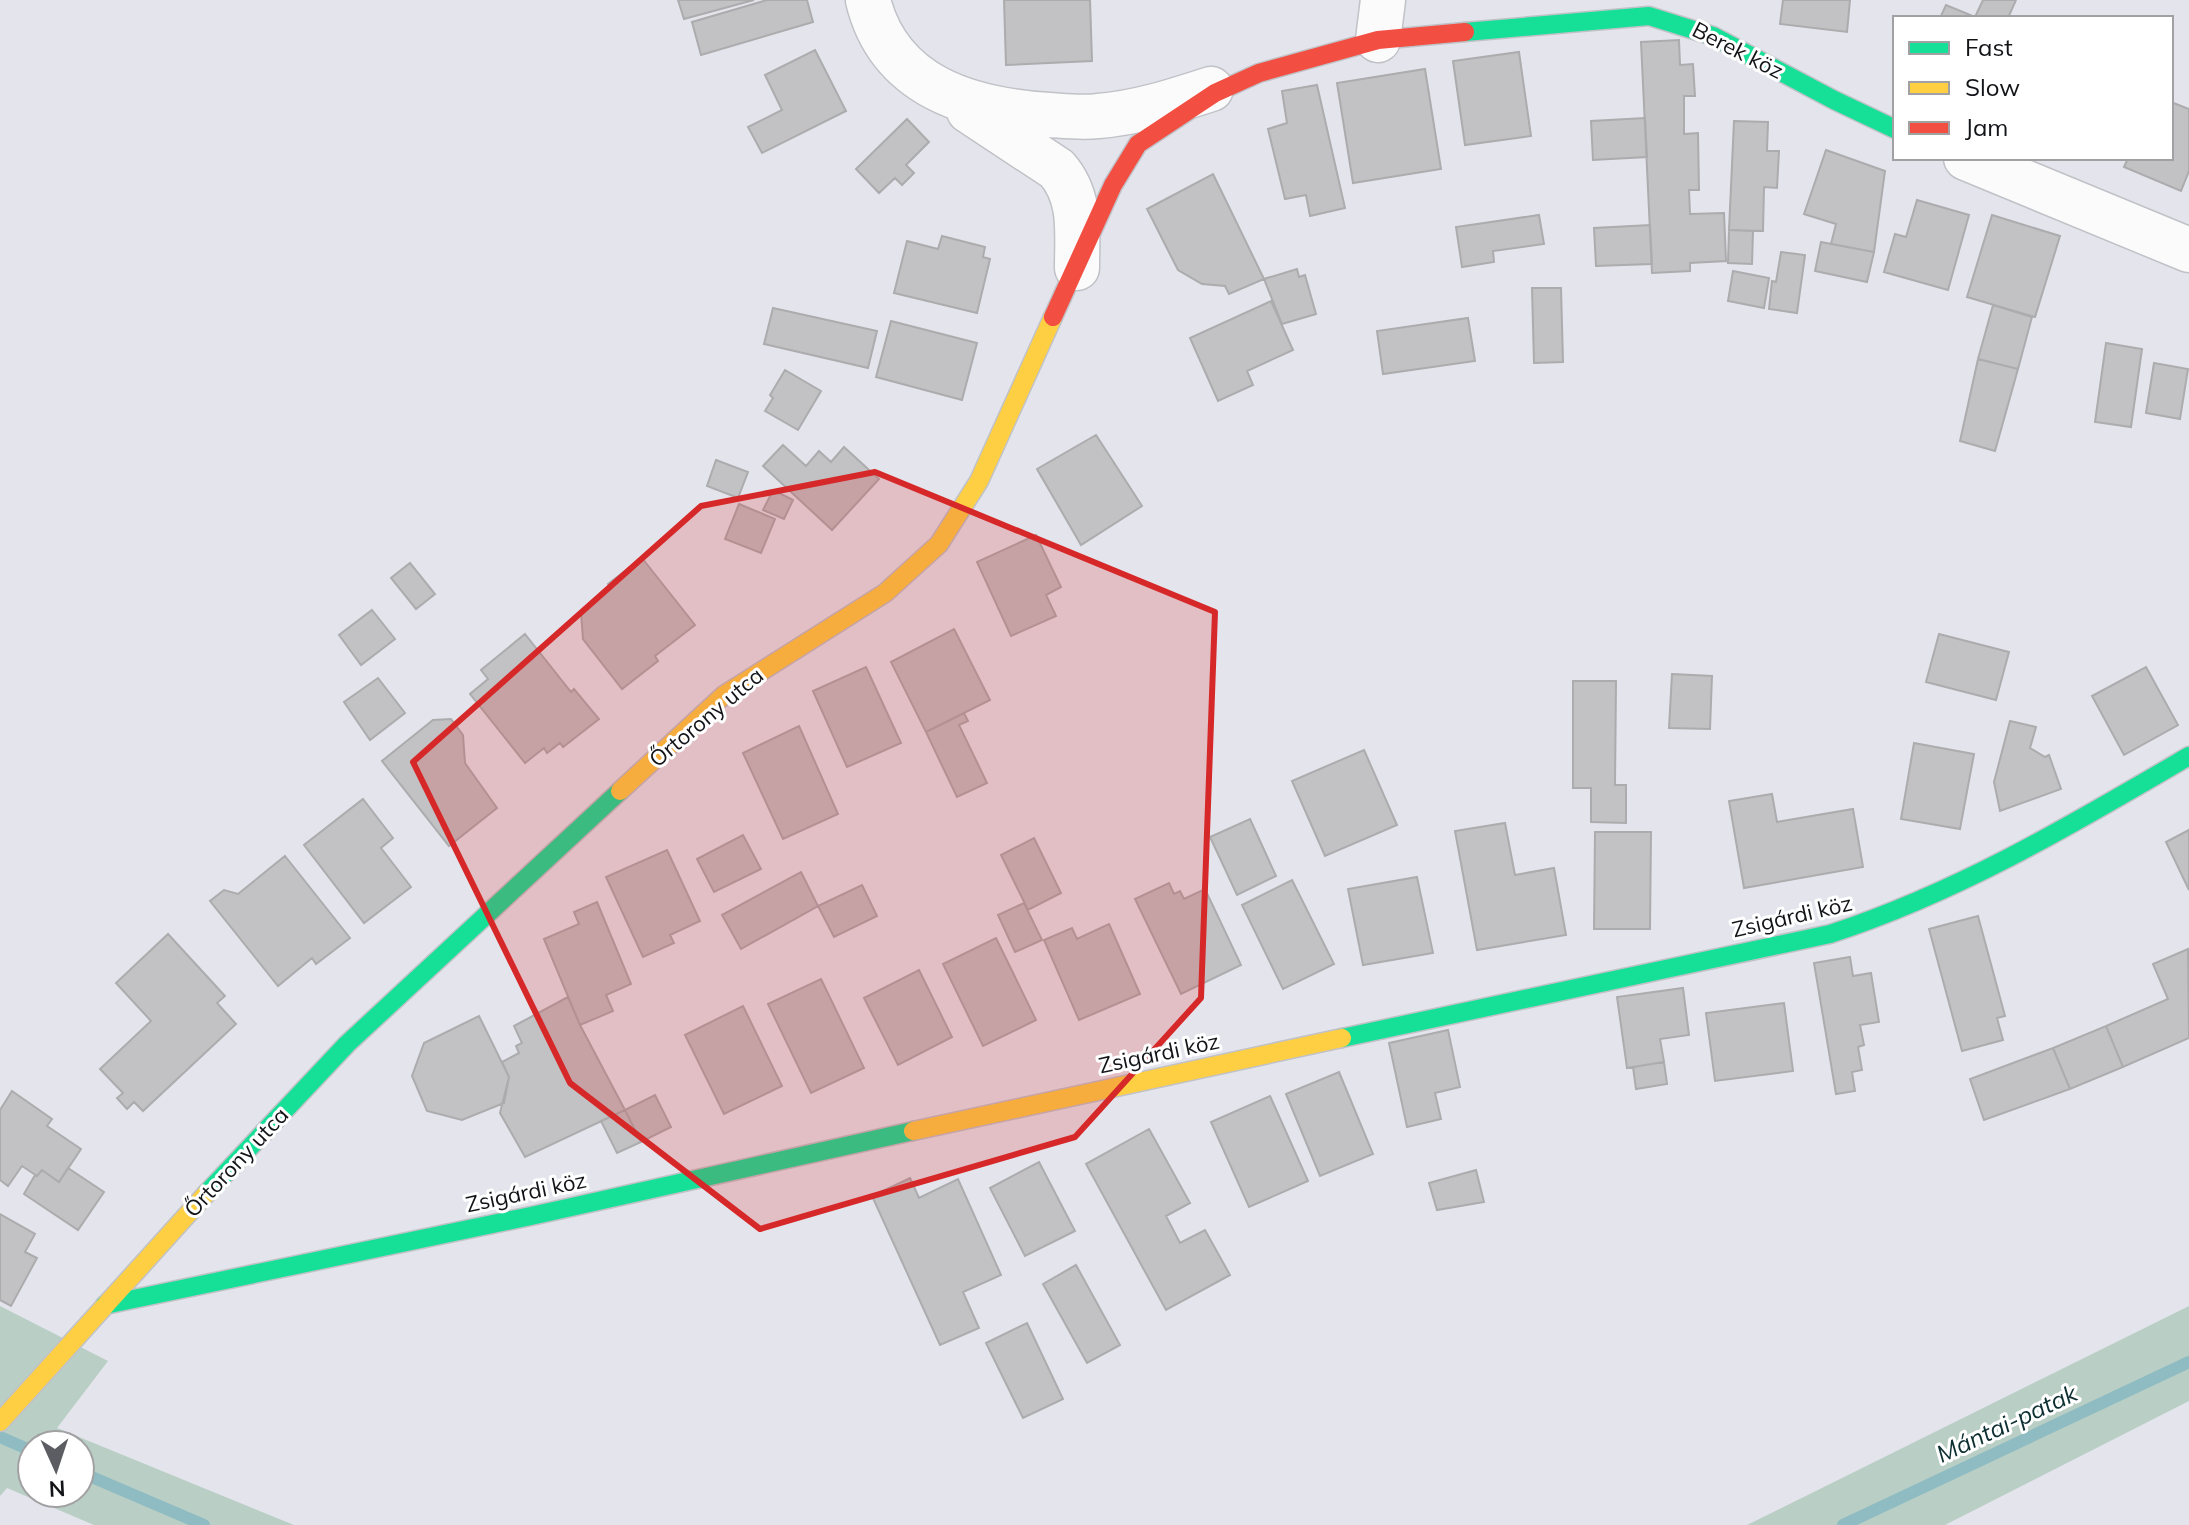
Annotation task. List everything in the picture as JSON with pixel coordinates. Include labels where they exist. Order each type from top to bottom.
[{"type":"street","points":[[868,0],[882,38],[913,74],[1057,169],[1067,181],[1077,210],[1077,268]]},
{"type":"street","name":"Berek köz","points":[[1380,20],[1660,17],[1682,21],[1712,33],[1856,114],[1893,128]]},
{"type":"street","name":"Őrtorony utca","points":[[1,1421],[347,1044],[724,695],[869,603],[934,550],[959,517],[979,481],[1113,185],[1138,144],[1215,93],[1380,20]]},
{"type":"street","points":[[933,88],[998,109],[1096,116],[1152,107],[1259,73]]},
{"type":"street","points":[[1971,160],[2189,250]]},
{"type":"street","name":"Zsigárdi köz","points":[[105,1305],[531,1216],[1129,1083],[1830,934],[1874,921],[1965,884],[2189,756]]},
{"type":"highlighted area","points":[[875,472],[1215,612],[1201,998],[1075,1137],[760,1229],[570,1083],[413,762],[701,506]]},
{"type":"green space","points":[[0,1306],[108,1361],[57,1428],[59,1429],[16,1429],[16,1492],[7,1488],[0,1496]]},
{"type":"green space","points":[[2189,1306],[2189,1401],[1945,1525],[1747,1525]]},
{"type":"green space","points":[[96,1444],[294,1525],[94,1525],[56,1509],[96,1509]]},
{"type":"building","points":[[678,0],[754,0],[684,19]]},
{"type":"building","points":[[767,0],[807,0],[813,22],[701,55],[692,22]]},
{"type":"building","points":[[1004,0],[1090,0],[1092,61],[1006,65]]},
{"type":"building","points":[[1783,0],[1850,0],[1847,32],[1780,24]]},
{"type":"building","points":[[1983,0],[2016,0],[2009,16],[1975,16]]},
{"type":"building","points":[[1946,5],[1973,16],[1941,16]]},
{"type":"building","points":[[1679,40],[1680,65],[1693,64],[1695,96],[1684,96],[1684,134],[1698,133],[1699,190],[1689,190],[1690,214],[1724,213],[1726,261],[1690,263],[1690,271],[1652,273],[1641,42]]},
{"type":"building","points":[[815,50],[846,111],[762,153],[748,127],[782,110],[765,75]]},
{"type":"building","points":[[1519,52],[1531,136],[1465,145],[1453,61]]},
{"type":"building","points":[[1425,69],[1441,169],[1353,183],[1337,83]]},
{"type":"building","points":[[1317,85],[1345,208],[1310,216],[1306,195],[1285,199],[1268,129],[1287,123],[1282,91]]},
{"type":"building","points":[[2173,103],[2189,109],[2189,171],[2181,191],[2124,167],[2127,160],[2173,160]]},
{"type":"building","points":[[1645,118],[1647,157],[1593,160],[1591,121]]},
{"type":"building","points":[[907,119],[929,142],[906,165],[914,173],[902,185],[895,178],[879,193],[856,169]]},
{"type":"building","points":[[1734,121],[1768,122],[1767,151],[1779,151],[1777,188],[1764,187],[1763,231],[1729,230]]},
{"type":"building","points":[[1826,150],[1885,171],[1874,252],[1831,244],[1836,224],[1804,214]]},
{"type":"building","points":[[1213,174],[1264,279],[1229,294],[1225,286],[1202,284],[1178,270],[1147,209]]},
{"type":"building","points":[[1917,200],[1969,215],[1948,290],[1884,272],[1895,234],[1906,237]]},
{"type":"building","points":[[1539,215],[1544,244],[1493,251],[1494,262],[1462,267],[1456,227]]},
{"type":"building","points":[[1992,215],[2060,236],[2035,317],[1967,297]]},
{"type":"building","points":[[1650,225],[1652,264],[1596,266],[1594,228]]},
{"type":"building","points":[[1729,230],[1753,231],[1752,264],[1728,263]]},
{"type":"building","points":[[942,236],[985,247],[983,257],[990,259],[977,313],[894,293],[907,241],[938,249]]},
{"type":"building","points":[[1821,242],[1874,252],[1867,282],[1815,271]]},
{"type":"building","points":[[1781,252],[1805,255],[1797,313],[1769,309],[1772,281],[1776,282]]},
{"type":"building","points":[[1297,269],[1299,277],[1305,275],[1316,314],[1282,324],[1264,279]]},
{"type":"building","points":[[1733,271],[1769,278],[1764,308],[1728,301]]},
{"type":"building","points":[[1532,288],[1561,288],[1563,362],[1534,363]]},
{"type":"building","points":[[1271,301],[1293,350],[1247,371],[1253,385],[1218,401],[1190,338]]},
{"type":"building","points":[[1993,305],[2032,317],[2018,369],[1978,359]]},
{"type":"building","points":[[773,308],[877,331],[868,368],[764,344]]},
{"type":"building","points":[[1468,318],[1475,361],[1383,374],[1377,331]]},
{"type":"building","points":[[891,321],[977,343],[962,400],[876,377]]},
{"type":"building","points":[[2106,343],[2142,349],[2131,427],[2095,422]]},
{"type":"building","points":[[1978,359],[2018,369],[1995,451],[1960,441]]},
{"type":"building","points":[[2154,363],[2188,369],[2180,419],[2146,413]]},
{"type":"building","points":[[785,370],[821,391],[798,430],[765,411],[773,398],[770,395]]},
{"type":"building","points":[[1096,435],[1142,506],[1081,545],[1037,469]]},
{"type":"building","points":[[783,445],[806,466],[819,451],[831,462],[844,447],[879,479],[832,530],[763,466]]},
{"type":"building","points":[[716,460],[748,472],[738,498],[707,486]]},
{"type":"building","points":[[773,490],[793,500],[784,519],[763,510]]},
{"type":"building","points":[[739,504],[775,519],[761,553],[725,539]]},
{"type":"building","points":[[1036,535],[1061,587],[1046,595],[1056,616],[1011,636],[977,562]]},
{"type":"building","points":[[642,558],[695,625],[655,656],[658,661],[622,689],[583,639],[581,612],[611,589],[608,584]]},
{"type":"building","points":[[410,563],[435,594],[416,609],[391,578]]},
{"type":"building","points":[[372,610],[395,639],[361,665],[339,635]]},
{"type":"building","points":[[954,629],[990,700],[926,732],[891,662]]},
{"type":"building","points":[[525,634],[571,692],[574,689],[599,719],[563,747],[560,743],[547,753],[544,748],[525,763],[470,694],[488,679],[481,670]]},
{"type":"building","points":[[1939,634],[2009,652],[1996,700],[1926,682]]},
{"type":"building","points":[[866,667],[901,743],[847,767],[813,691]]},
{"type":"building","points":[[2146,667],[2178,725],[2124,755],[2092,696]]},
{"type":"building","points":[[1672,674],[1712,676],[1710,729],[1669,728]]},
{"type":"building","points":[[378,678],[405,713],[370,740],[344,702]]},
{"type":"building","points":[[1573,681],[1616,681],[1615,785],[1626,785],[1626,823],[1591,822],[1591,788],[1573,788]]},
{"type":"building","points":[[964,713],[968,721],[959,725],[987,783],[957,797],[926,732]]},
{"type":"building","points":[[451,719],[463,735],[465,763],[497,808],[449,846],[382,761],[433,720]]},
{"type":"building","points":[[2010,721],[2036,727],[2030,748],[2045,757],[2049,755],[2061,789],[2000,811],[1994,782]]},
{"type":"building","points":[[799,726],[838,814],[783,839],[743,753]]},
{"type":"building","points":[[1914,743],[1974,754],[1960,829],[1901,819]]},
{"type":"building","points":[[1364,750],[1397,825],[1325,856],[1292,781]]},
{"type":"building","points":[[1772,794],[1777,822],[1853,809],[1863,867],[1744,888],[1729,801]]},
{"type":"building","points":[[363,799],[393,838],[381,848],[411,887],[364,923],[304,845]]},
{"type":"building","points":[[1250,819],[1276,876],[1237,895],[1210,837]]},
{"type":"building","points":[[1505,823],[1515,875],[1554,868],[1566,935],[1477,950],[1455,831]]},
{"type":"building","points":[[2189,830],[2189,890],[2166,842]]},
{"type":"building","points":[[1595,832],[1651,832],[1650,929],[1594,929]]},
{"type":"building","points":[[743,835],[761,869],[714,892],[697,859]]},
{"type":"building","points":[[1034,838],[1061,893],[1028,910],[1001,855]]},
{"type":"building","points":[[667,850],[700,921],[670,935],[674,943],[643,957],[606,877]]},
{"type":"building","points":[[285,856],[350,938],[316,964],[312,958],[278,986],[210,901],[224,890],[238,894]]},
{"type":"building","points":[[801,872],[818,906],[741,949],[722,915]]},
{"type":"building","points":[[1417,877],[1433,953],[1363,965],[1348,889]]},
{"type":"building","points":[[1292,880],[1334,964],[1283,989],[1242,905]]},
{"type":"building","points":[[1169,883],[1174,894],[1180,891],[1184,899],[1205,889],[1241,965],[1181,994],[1135,899]]},
{"type":"building","points":[[862,885],[877,916],[834,937],[818,906]]},
{"type":"building","points":[[597,902],[631,984],[606,995],[613,1011],[580,1025],[544,939],[579,924],[574,912]]},
{"type":"building","points":[[1024,903],[1042,940],[1015,952],[998,915]]},
{"type":"building","points":[[1978,916],[2005,1016],[1997,1018],[2003,1040],[1962,1051],[1929,929]]},
{"type":"building","points":[[1109,924],[1140,994],[1079,1020],[1044,940],[1072,928],[1077,939]]},
{"type":"building","points":[[168,934],[225,996],[217,1003],[236,1024],[143,1111],[134,1102],[127,1109],[117,1098],[123,1093],[100,1069],[151,1021],[116,983]]},
{"type":"building","points":[[996,938],[1036,1020],[983,1046],[943,964]]},
{"type":"building","points":[[2188,949],[2189,1038],[2123,1067],[2106,1026],[2168,999],[2153,964]]},
{"type":"building","points":[[1850,957],[1853,976],[1871,973],[1879,1022],[1860,1025],[1864,1045],[1858,1047],[1862,1070],[1852,1072],[1855,1091],[1836,1094],[1814,963]]},
{"type":"building","points":[[919,970],[952,1037],[898,1065],[864,998]]},
{"type":"building","points":[[821,979],[864,1068],[811,1093],[768,1004]]},
{"type":"building","points":[[1683,988],[1689,1035],[1660,1039],[1664,1062],[1627,1068],[1617,997]]},
{"type":"building","points":[[568,997],[625,1110],[525,1157],[500,1113],[509,1077],[502,1062],[519,1053],[516,1046],[522,1043],[514,1026]]},
{"type":"building","points":[[1784,1003],[1793,1071],[1715,1081],[1706,1013]]},
{"type":"building","points":[[743,1006],[782,1086],[724,1114],[685,1035]]},
{"type":"building","points":[[479,1016],[509,1077],[504,1103],[462,1120],[427,1111],[412,1076],[424,1043]]},
{"type":"building","points":[[2106,1026],[2123,1067],[2070,1089],[2053,1048]]},
{"type":"building","points":[[1448,1030],[1460,1087],[1435,1093],[1441,1119],[1407,1127],[1389,1043]]},
{"type":"building","points":[[2053,1048],[2070,1089],[1984,1120],[1970,1079]]},
{"type":"building","points":[[1664,1062],[1667,1084],[1636,1089],[1633,1067]]},
{"type":"building","points":[[1339,1072],[1373,1154],[1320,1176],[1286,1094]]},
{"type":"building","points":[[12,1091],[52,1119],[47,1126],[81,1149],[59,1182],[42,1170],[37,1176],[22,1166],[8,1186],[0,1180],[0,1110]]},
{"type":"building","points":[[655,1095],[671,1127],[641,1142],[625,1110]]},
{"type":"building","points":[[1270,1096],[1308,1181],[1249,1207],[1211,1122]]},
{"type":"building","points":[[625,1110],[641,1142],[617,1153],[601,1121]]},
{"type":"building","points":[[1149,1129],[1190,1203],[1166,1216],[1180,1243],[1205,1230],[1230,1275],[1166,1310],[1086,1164]]},
{"type":"building","points":[[1039,1162],[1075,1231],[1025,1256],[990,1188]]},
{"type":"building","points":[[68,1168],[104,1192],[78,1230],[24,1194],[35,1175],[42,1170],[59,1182]]},
{"type":"building","points":[[1476,1170],[1484,1202],[1437,1210],[1429,1183]]},
{"type":"building","points":[[910,1178],[919,1198],[958,1179],[1001,1275],[963,1292],[979,1328],[940,1345],[872,1196]]},
{"type":"building","points":[[0,1214],[35,1234],[25,1252],[37,1258],[11,1306],[0,1300]]},
{"type":"building","points":[[1076,1265],[1120,1345],[1087,1363],[1043,1284]]},
{"type":"building","points":[[1027,1323],[1063,1399],[1023,1418],[986,1343]]},
{"type":"waterway","name":"Mántai-patak","points":[[1843,1525],[2189,1362]]},
{"type":"waterway","name":"Mántai-patak","points":[[0,1437],[16,1444]]},
{"type":"waterway","name":"Mántai-patak","points":[[96,1479],[204,1525]]},
{"type":"traffic: fast","points":[[1465,32],[1649,16],[1713,36],[1893,128]]},
{"type":"traffic: fast","points":[[1342,1038],[1830,934],[1970,877],[2189,756]]},
{"type":"traffic: fast","points":[[206,1194],[347,1044],[620,791]]},
{"type":"traffic: fast","points":[[105,1305],[531,1216],[913,1131]]},
{"type":"traffic: slow","points":[[620,791],[724,695],[885,593],[939,544],[979,481],[1053,317]]},
{"type":"traffic: slow","points":[[913,1131],[1342,1038]]},
{"type":"traffic: slow","points":[[0,1422],[206,1194]]},
{"type":"traffic: jam","points":[[1053,317],[1113,185],[1138,144],[1215,93],[1259,73],[1378,40],[1465,32]]}]
